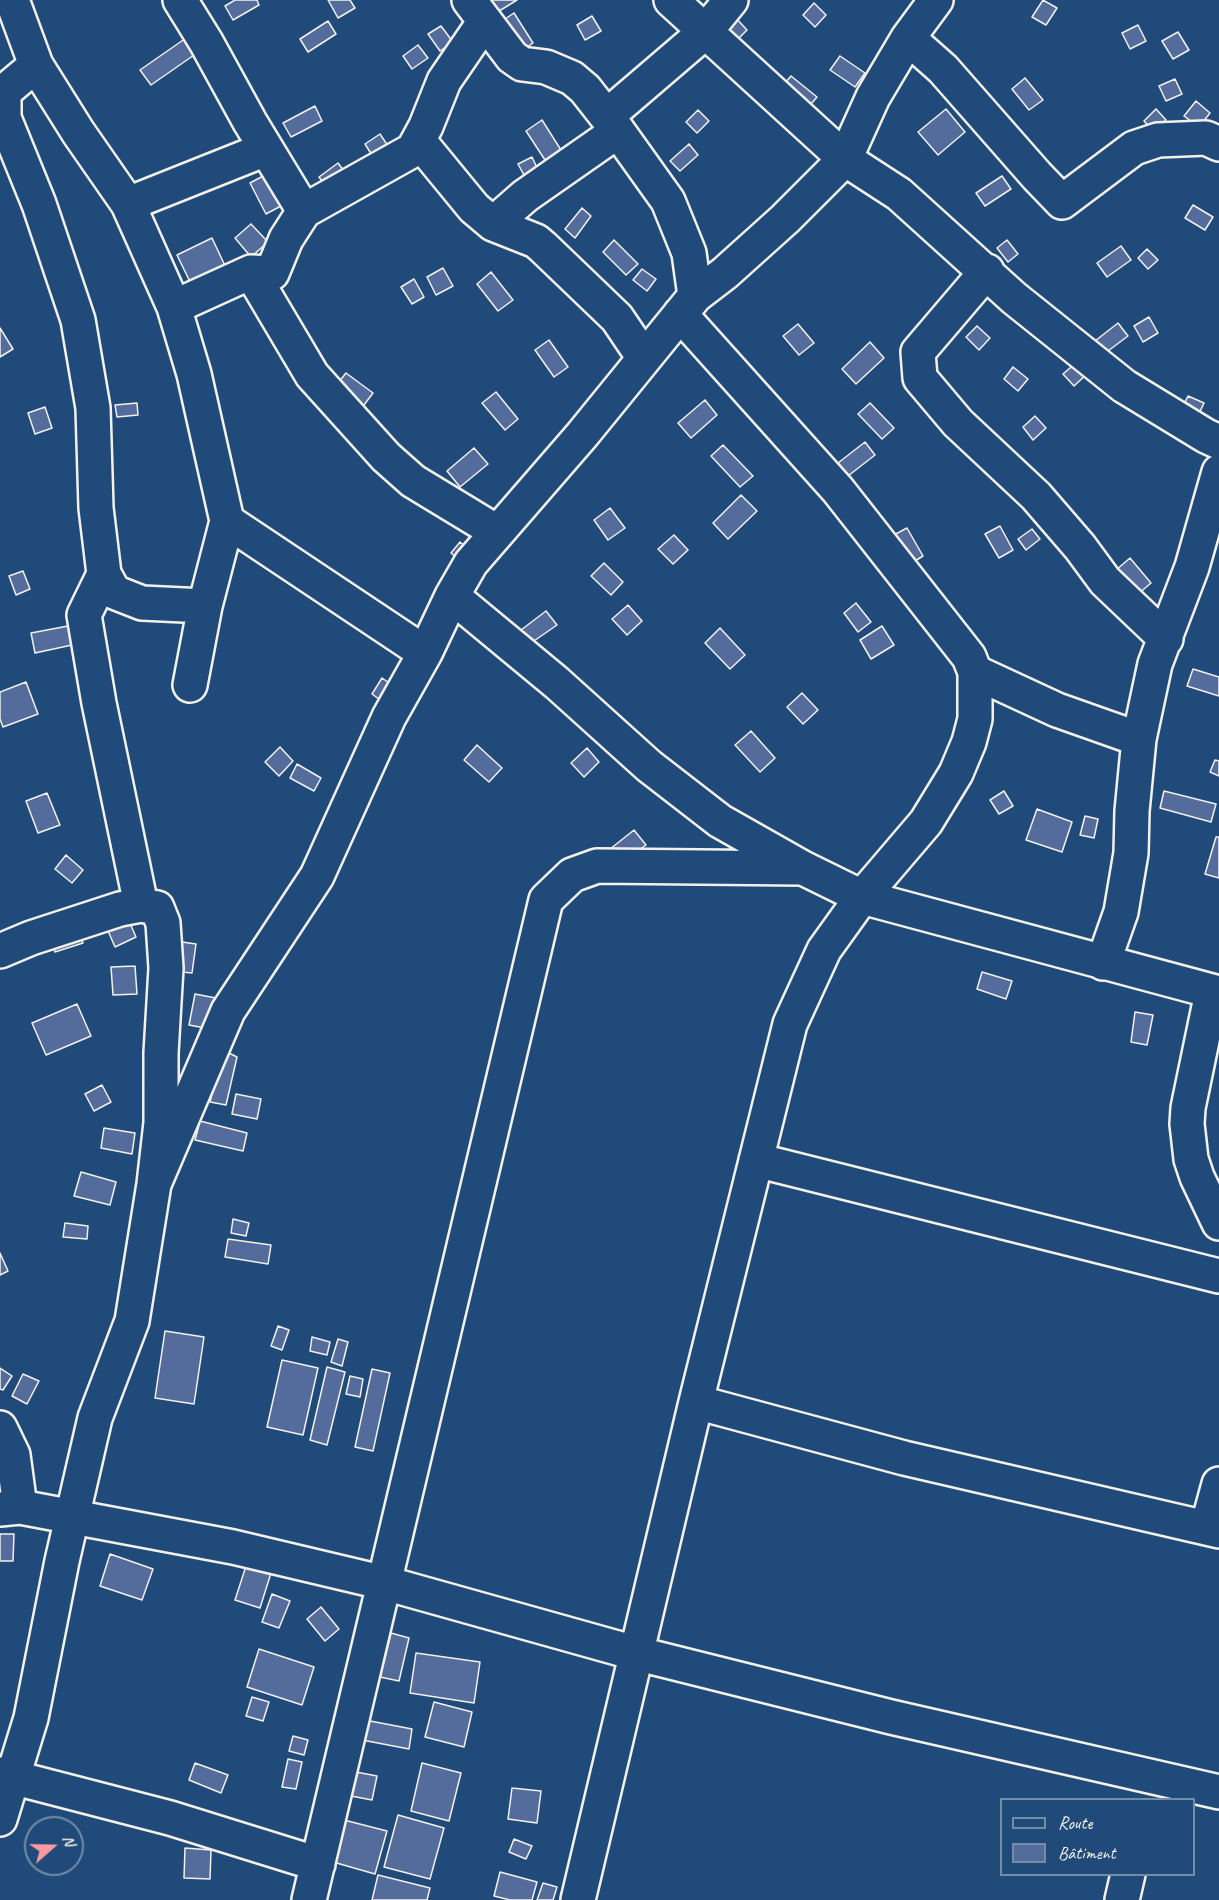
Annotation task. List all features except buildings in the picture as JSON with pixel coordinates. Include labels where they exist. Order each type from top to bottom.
[{"type":"street","points":[[12,0],[36,65],[78,132],[128,204],[174,307],[194,374],[227,521],[205,606],[190,685]]},
{"type":"street","points":[[180,0],[207,42],[304,211]]},
{"type":"street","points":[[671,0],[844,159],[898,194],[987,271],[1014,298],[1124,386],[1219,442]]},
{"type":"street","points":[[493,224],[613,123],[705,32],[731,0]]},
{"type":"street","points":[[174,307],[251,272],[272,273],[286,239],[304,211],[408,154],[419,141],[477,11],[518,61],[522,64],[546,67],[572,78],[585,89],[613,123],[668,201],[689,253],[688,305],[838,490],[969,657],[975,672],[975,718],[969,742],[956,773],[926,822],[862,897],[824,950],[790,1024],[635,1653],[578,1900]]},
{"type":"street","points":[[920,16],[943,69],[1062,202],[1134,148],[1158,140],[1206,138],[1219,144]]},
{"type":"street","points":[[154,1185],[228,1011],[317,876],[389,717],[425,653],[471,562],[688,305],[785,219],[844,159],[873,97],[920,16]]},
{"type":"street","points":[[36,65],[4,92],[4,118],[39,204],[78,320],[93,408],[96,508],[104,574],[114,592],[142,603],[205,606]]},
{"type":"street","points":[[419,141],[474,208],[493,224],[508,232],[536,241],[617,318],[644,358]]},
{"type":"street","points":[[128,204],[266,148]]},
{"type":"street","points":[[987,271],[918,352],[920,378],[958,423],[1036,496],[1080,547],[1105,581],[1166,639]]},
{"type":"street","points":[[251,272],[312,375],[386,457],[413,481],[497,532]]},
{"type":"street","points":[[1103,963],[1121,912],[1131,853],[1132,811],[1139,739],[1155,664],[1192,567],[1219,472]]},
{"type":"street","points":[[227,521],[425,653]]},
{"type":"street","points":[[104,574],[84,615],[99,702],[141,905]]},
{"type":"street","points":[[452,596],[557,683],[649,766],[676,787],[720,821],[803,868],[862,897],[1216,992],[1190,1098],[1187,1124],[1191,1159],[1197,1178],[1219,1223]]},
{"type":"street","points":[[975,672],[1057,710],[1139,739]]},
{"type":"street","points":[[309,1900],[546,900],[572,875],[597,866],[803,868]]},
{"type":"street","points":[[0,951],[31,938],[132,906],[157,908],[163,923],[165,942],[160,1123],[154,1185],[132,1321],[95,1418],[72,1515],[31,1718],[6,1775],[0,1819]]},
{"type":"street","points":[[756,1160],[1219,1276]]},
{"type":"street","points":[[696,1402],[904,1458],[1213,1529],[1219,1484]]},
{"type":"street","points":[[0,1428],[13,1455],[10,1508],[72,1515],[233,1547],[385,1583],[635,1653],[891,1717],[1152,1789],[1219,1792]]},
{"type":"street","points":[[6,1775],[170,1818],[318,1864]]},
{"type":"street","points":[[1122,1900],[1128,1876]]}]
